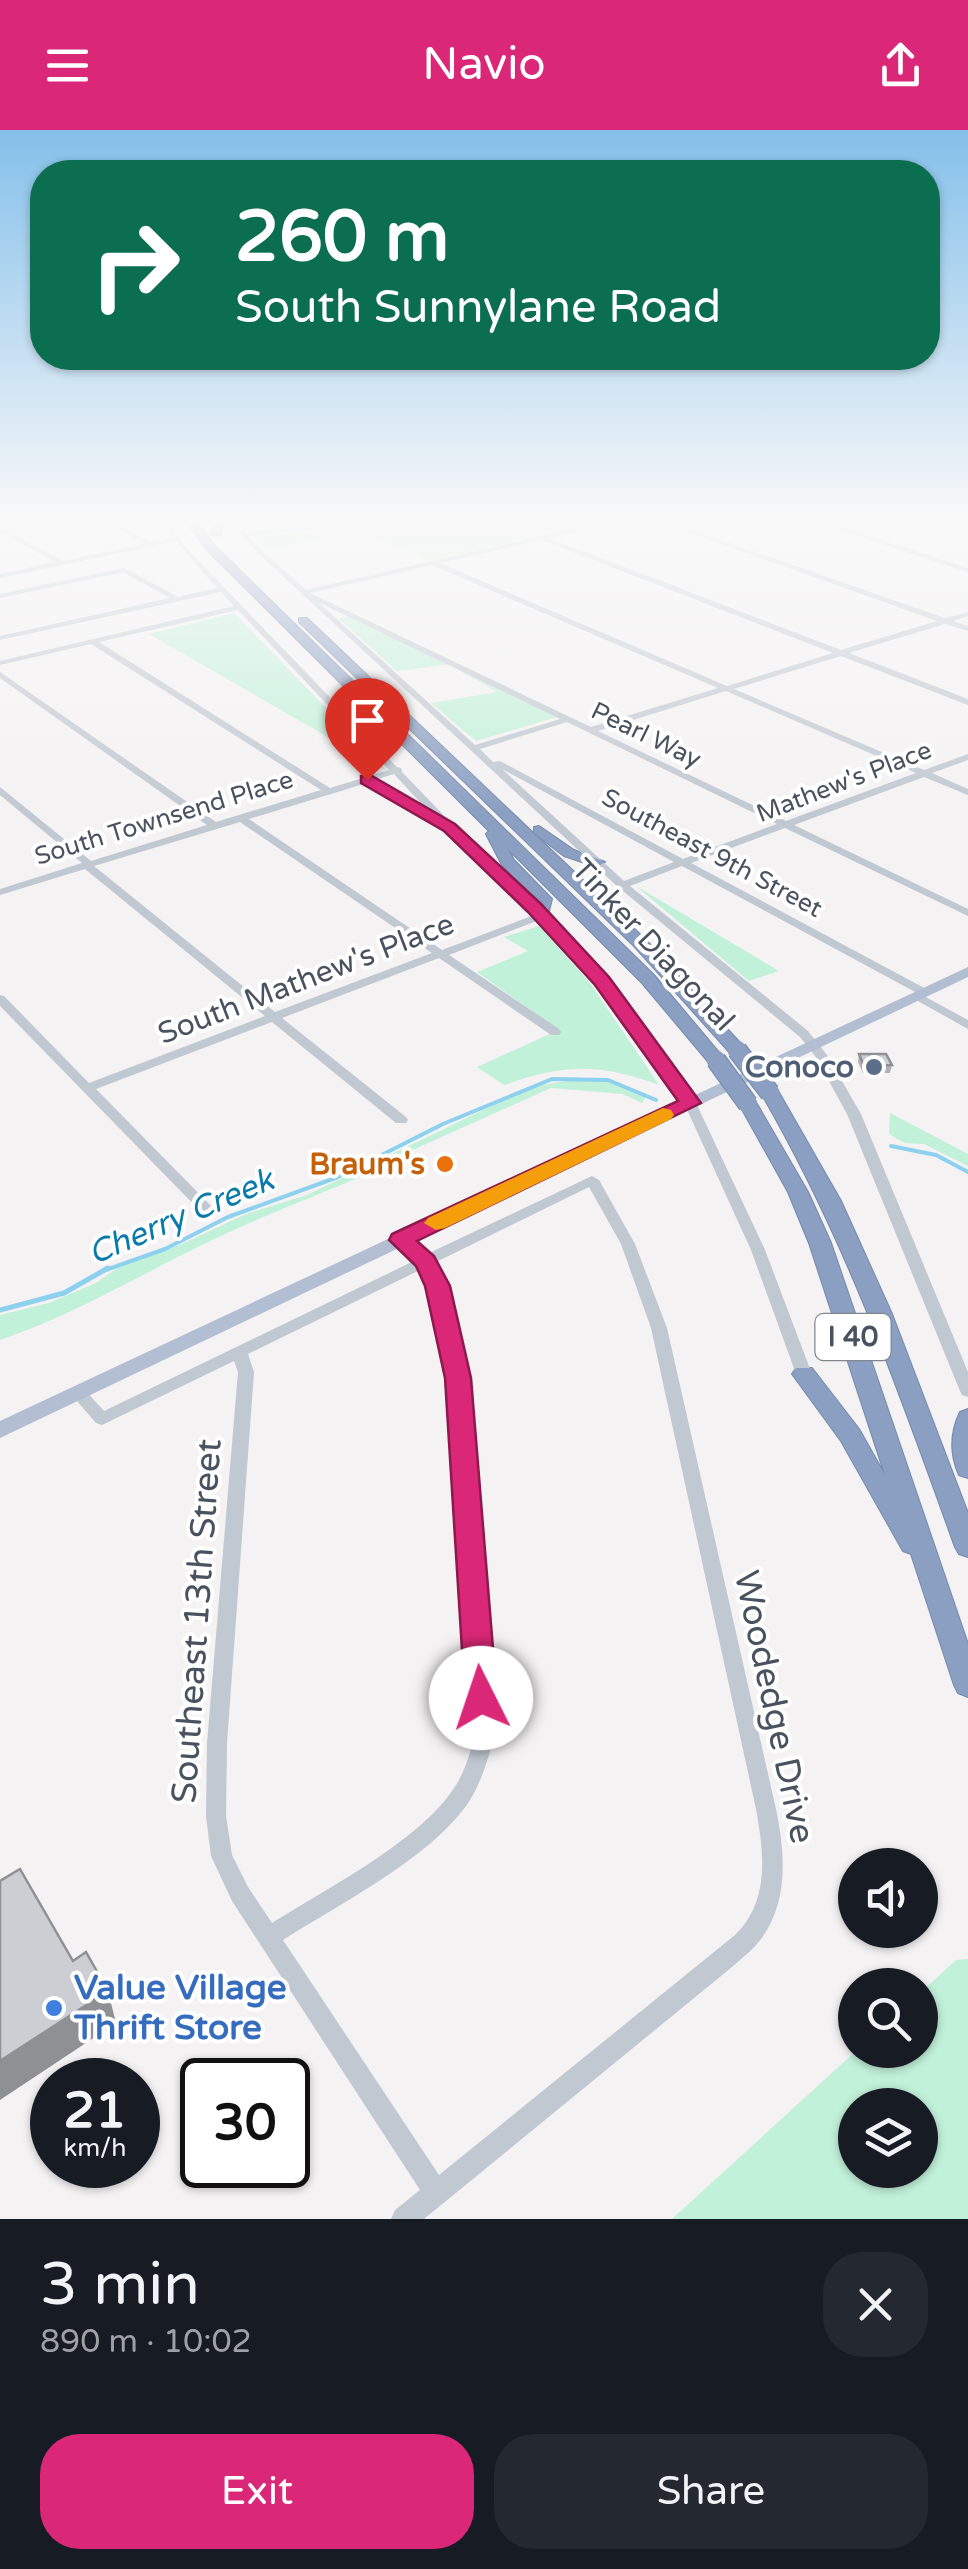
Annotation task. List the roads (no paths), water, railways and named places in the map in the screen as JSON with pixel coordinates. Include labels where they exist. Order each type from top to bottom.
[{"type":"highway","name":"Tinker Diagonal","points":[[294,620],[648,979],[748,1104],[798,1192],[820,1243],[968,1685]]},
{"type":"highway","name":"Tinker Diagonal","points":[[302,620],[675,978],[770,1094],[825,1186],[852,1243],[968,1546]]},
{"type":"highway","points":[[472,782],[562,848],[597,862]]},
{"type":"highway","points":[[486,819],[507,862],[544,899],[542,916]]},
{"type":"highway","points":[[804,1374],[850,1435],[934,1580]]},
{"type":"highway","points":[[968,1418],[963,1442],[968,1470]]},
{"type":"main road","points":[[0,1430],[968,971]]},
{"type":"street","points":[[0,638],[77,620]]},
{"type":"street","points":[[0,663],[183,620]]},
{"type":"street","name":"Tinker Diagonal","points":[[253,620],[610,990],[690,1103],[758,1250],[804,1374]]},
{"type":"street","name":"Tinker Diagonal","points":[[335,620],[622,885],[804,1034],[854,1114],[968,1391]]},
{"type":"street","name":"Pearl Way","points":[[367,620],[968,914]]},
{"type":"street","points":[[568,620],[968,792]]},
{"type":"street","points":[[758,620],[968,702]]},
{"type":"street","points":[[592,730],[946,621],[968,629]]},
{"type":"street","points":[[91,642],[330,791]]},
{"type":"street","points":[[0,674],[215,826]]},
{"type":"street","points":[[476,751],[568,719]]},
{"type":"street","name":"Southeast 9th Street","points":[[476,751],[919,994],[968,1025]]},
{"type":"street","name":"Mathew's Place","points":[[622,885],[968,756]]},
{"type":"street","name":"South Townsend Place","points":[[0,892],[398,770]]},
{"type":"street","points":[[367,780],[450,827]]},
{"type":"street","points":[[0,790],[401,1120]]},
{"type":"street","points":[[240,818],[555,1032]]},
{"type":"street","name":"South Mathew's Place","points":[[88,1087],[542,916]]},
{"type":"street","points":[[0,1000],[210,1213]]},
{"type":"street","name":"Woodedge Drive","points":[[404,2219],[755,1931],[771,1887],[775,1852],[658,1328],[628,1244],[592,1180],[426,1262]]},
{"type":"street","points":[[270,1936],[418,1839],[457,1802],[477,1765],[485,1734],[458,1378],[442,1301],[426,1262],[401,1240]]},
{"type":"street","points":[[78,1393],[102,1419],[426,1262]]},
{"type":"street","name":"Southeast 13th Street","points":[[239,1352],[246,1372],[217,1743],[216,1816],[222,1856],[240,1894],[437,2193]]},
{"type":"waterway","name":"Cherry Creek","points":[[103,1271],[165,1249],[228,1217],[338,1177],[443,1124],[552,1079],[608,1080],[656,1100]]},
{"type":"waterway","name":"Cherry Creek","points":[[891,1146],[936,1155],[968,1172]]},
{"type":"waterway","name":"Cherry Creek","points":[[0,1310],[64,1293],[108,1268]]},
{"type":"place","name":"Conoco","points":[[874,1067]]},
{"type":"place","name":"Braum's","points":[[445,1164]]},
{"type":"place","name":"Value Village Thrift Store","points":[[54,2008]]}]
